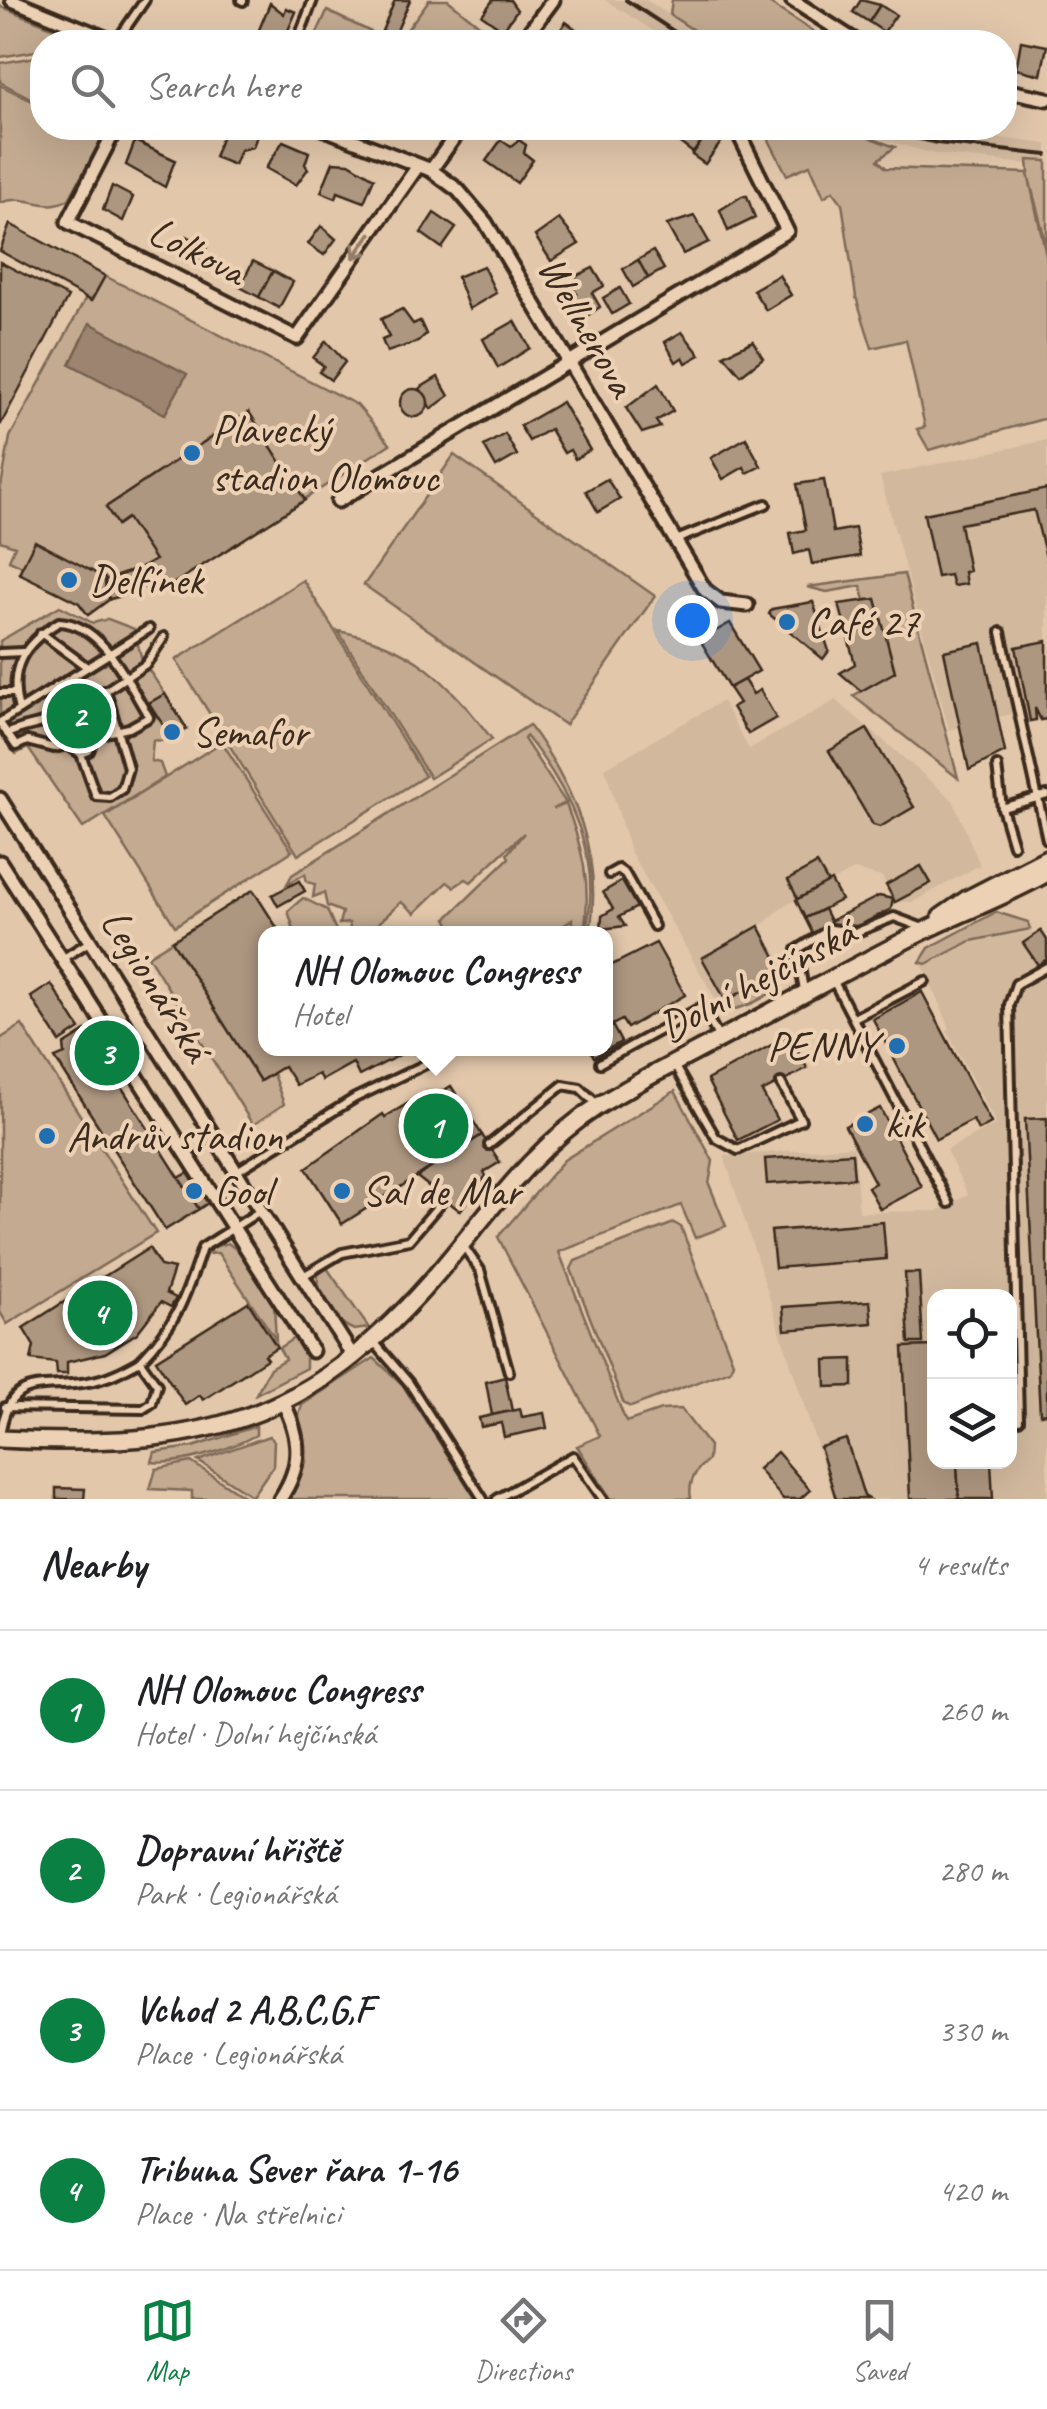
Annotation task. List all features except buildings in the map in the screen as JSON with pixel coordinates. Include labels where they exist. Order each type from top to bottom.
[{"type":"main road","name":"Dolní hejčínská","points":[[0,1437],[104,1442],[168,1438],[229,1423],[283,1402],[328,1376],[374,1342],[462,1244],[522,1169],[599,1106],[927,929],[1041,874]]},
{"type":"street","points":[[12,0],[86,30]]},
{"type":"street","points":[[531,30],[553,0]]},
{"type":"street","points":[[792,0],[839,30]]},
{"type":"street","points":[[1017,93],[1047,99]]},
{"type":"street","name":"Lolkova","points":[[110,140],[68,222],[297,338],[418,166]]},
{"type":"street","name":"Wellnerova","points":[[352,140],[431,170],[458,190],[486,223],[710,595],[728,604],[747,605]]},
{"type":"street","points":[[431,170],[452,140]]},
{"type":"street","points":[[338,501],[787,232],[742,140]]},
{"type":"street","name":"Legionářská","points":[[0,799],[354,1358]]},
{"type":"street","name":"Legionářská","points":[[0,862],[312,1352]]},
{"type":"street","points":[[280,1499],[299,1458],[297,1436],[283,1402]]},
{"type":"lane","points":[[124,30],[145,0]]},
{"type":"lane","points":[[302,30],[313,0]]},
{"type":"lane","points":[[676,540],[766,504]]},
{"type":"lane","points":[[19,710],[14,693],[16,667],[23,652],[41,633],[59,622],[71,622],[94,636],[151,721],[92,736],[78,729],[55,687]]},
{"type":"lane","points":[[106,690],[128,777],[117,793],[96,796],[81,754],[68,745],[54,748],[27,741],[16,746],[0,722],[149,629]]},
{"type":"lane","points":[[1001,632],[1047,840]]},
{"type":"lane","points":[[41,633],[87,668]]},
{"type":"lane","points":[[7,734],[21,727],[47,725],[72,713],[146,663],[164,637]]},
{"type":"lane","points":[[0,652],[23,652]]},
{"type":"lane","points":[[0,693],[14,693]]},
{"type":"lane","points":[[68,745],[70,733],[78,729]]},
{"type":"lane","points":[[81,754],[91,748],[92,736]]},
{"type":"lane","points":[[997,766],[1002,808],[1013,845]]},
{"type":"lane","points":[[1002,808],[1047,794]]},
{"type":"lane","points":[[609,874],[618,870],[625,874],[654,926]]},
{"type":"lane","points":[[805,994],[796,956],[806,942],[830,929],[858,932],[890,918],[927,929]]},
{"type":"lane","points":[[62,959],[90,942]]},
{"type":"lane","points":[[1018,1420],[1010,1006],[1016,984],[1047,967]]},
{"type":"lane","points":[[833,979],[949,1202]]},
{"type":"lane","points":[[854,1018],[925,981]]},
{"type":"lane","points":[[613,1056],[702,1007],[720,1040]]},
{"type":"lane","points":[[600,1063],[613,1056]]},
{"type":"lane","points":[[236,1172],[355,1098],[432,1061]]},
{"type":"lane","points":[[673,1064],[716,1138],[738,1150],[801,1120],[781,1083]]},
{"type":"lane","points":[[489,1145],[563,1085],[580,1088],[599,1106]]},
{"type":"lane","points":[[302,1276],[342,1253],[409,1240],[444,1198]]},
{"type":"lane","points":[[0,1437],[5,1407],[28,1387],[91,1382],[140,1361],[172,1328],[192,1286],[202,1248],[261,1210]]},
{"type":"lane","points":[[462,1244],[480,1270],[509,1372]]},
{"type":"lane","points":[[374,1342],[409,1383],[483,1499]]},
{"type":"lane","points":[[5,1407],[150,1406],[157,1385],[140,1361]]},
{"type":"lane","points":[[497,1499],[572,1456],[602,1499]]},
{"type":"shaded area","points":[[429,0],[448,0],[486,30],[407,30]]},
{"type":"shaded area","points":[[605,0],[646,0],[693,30],[652,30]]},
{"type":"shaded area","points":[[672,0],[764,0],[811,30],[693,30],[670,15]]},
{"type":"shaded area","points":[[0,6],[59,30],[30,30],[30,52],[0,57]]},
{"type":"shaded area","points":[[327,11],[367,30],[318,30]]},
{"type":"shaded area","points":[[30,58],[30,98],[0,82],[0,63]]},
{"type":"shaded area","points":[[0,85],[30,100],[30,140],[101,140],[69,199],[52,204],[19,200],[0,203]]},
{"type":"shaded area","points":[[769,140],[876,140],[895,147],[878,160],[886,168],[1029,173],[1028,160],[1047,161],[1047,247],[1028,174],[1047,259],[1047,418],[929,450],[917,429],[925,427],[906,340],[872,348],[856,297],[842,203],[833,191],[824,197],[810,165],[787,175]]},
{"type":"shaded area","points":[[883,140],[1014,140],[1047,144],[1047,210],[1036,165],[935,154]]},
{"type":"shaded area","name":"Plavecký stadion Olomouc","points":[[105,276],[357,405],[390,444],[159,593],[152,584],[110,599],[88,615],[79,603],[19,573],[22,566],[9,560],[15,546],[0,541],[0,492],[10,437],[86,298],[92,300]]},
{"type":"shaded area","points":[[90,323],[187,374],[165,414],[70,364]]},
{"type":"shaded area","points":[[1047,440],[1047,718],[1030,721],[1027,710],[949,730],[880,476]]},
{"type":"shaded area","points":[[454,455],[655,596],[565,725],[364,585]]},
{"type":"shaded area","points":[[904,574],[958,778],[853,696],[895,671],[876,599],[865,600],[861,586],[827,592],[807,587]]},
{"type":"shaded area","points":[[303,580],[425,776],[298,855],[176,660]]},
{"type":"shaded area","points":[[60,606],[93,623],[108,619],[134,629],[142,660],[165,694],[149,703],[168,732],[162,741],[153,740],[151,761],[160,763],[165,777],[83,828],[28,748],[16,754],[0,730],[0,641]]},
{"type":"shaded area","points":[[338,631],[388,645],[426,668],[459,699],[492,739],[430,778]]},
{"type":"shaded area","points":[[836,700],[953,800],[980,865],[913,902],[895,902],[882,877],[854,870],[784,906],[761,926],[781,963],[787,961],[785,969],[720,1007],[630,851],[605,768],[722,701],[749,749]]},
{"type":"shaded area","points":[[529,725],[560,773],[582,823],[592,876],[591,926],[586,926],[590,879],[579,828],[556,779],[526,736],[524,739],[566,803],[553,809],[566,804],[577,836],[586,882],[585,926],[572,926],[572,919],[563,926],[451,926],[447,918],[509,858],[507,854],[524,833],[471,882],[466,879],[454,887],[447,882],[415,913],[401,902],[375,926],[339,924],[342,912],[327,906],[324,893],[313,897],[315,884],[307,882],[305,874],[287,884],[292,875]]},
{"type":"shaded area","points":[[222,742],[292,851],[175,926],[105,816]]},
{"type":"shaded area","points":[[303,898],[327,910],[334,926],[293,926],[288,911]]},
{"type":"shaded area","points":[[996,912],[1028,922],[1030,929],[971,941],[926,964],[920,962],[929,948]]},
{"type":"shaded area","points":[[1029,929],[1034,935],[1041,931],[1047,940],[1047,1499],[834,1499],[724,1156],[854,1146],[859,1212],[937,1211],[968,1195],[946,1150],[996,1124],[947,1031],[950,1028],[921,962],[962,941]]},
{"type":"shaded area","points":[[172,941],[260,1081],[273,1074],[284,1104],[253,1125],[148,956]]},
{"type":"shaded area","points":[[789,963],[787,973],[774,990],[742,1007],[722,1011],[717,1001],[727,1001]]},
{"type":"shaded area","name":"Andrův stadion","points":[[22,1025],[156,1233],[7,1324],[0,1312],[0,1039]]},
{"type":"shaded area","points":[[675,1091],[713,1161],[709,1184],[726,1226],[695,1238],[681,1205],[559,1252],[626,1422],[661,1410],[681,1409],[709,1446],[708,1460],[694,1477],[691,1499],[611,1499],[577,1446],[600,1436],[498,1237],[564,1160]]},
{"type":"shaded area","points":[[674,1223],[681,1227],[733,1362],[730,1370],[631,1407],[624,1404],[571,1269],[575,1261]]},
{"type":"shaded area","points":[[228,1243],[241,1253],[274,1306],[276,1340],[218,1253],[209,1254],[213,1247]]},
{"type":"shaded area","points":[[327,1268],[369,1328],[354,1330],[328,1307],[318,1283],[318,1275]]},
{"type":"shaded area","points":[[294,1338],[306,1358],[306,1368],[256,1394],[270,1368],[285,1359],[279,1348]]},
{"type":"shaded area","points":[[374,1358],[402,1384],[476,1499],[289,1499],[306,1462],[299,1415],[302,1405]]},
{"type":"shaded area","points":[[256,1426],[256,1435],[219,1451],[190,1459],[152,1462],[155,1452],[193,1447]]},
{"type":"shaded area","points":[[269,1436],[274,1441],[273,1466],[252,1496],[198,1461]]},
{"type":"shaded area","points":[[191,1462],[248,1499],[192,1499],[192,1491],[150,1489],[156,1469]]},
{"type":"railway","points":[[626,0],[672,30]]},
{"type":"railway","points":[[925,140],[1047,155]]},
{"type":"place","name":"Plavecký stadion Olomouc","points":[[192,453]]},
{"type":"place","name":"Delfínek","points":[[69,580]]},
{"type":"place","name":"Café 27","points":[[787,622]]},
{"type":"place","name":"Dopravní hřiště","points":[[79,716]]},
{"type":"place","name":"Semafor","points":[[172,732]]},
{"type":"place","name":"PENNY","points":[[897,1046]]},
{"type":"place","name":"Vchod 2 A,B,C,G,F","points":[[107,1053]]},
{"type":"place","name":"kik","points":[[865,1124]]},
{"type":"place","name":"NH Olomouc Congress","points":[[436,1126]]},
{"type":"place","name":"Andrův stadion","points":[[47,1136]]},
{"type":"place","name":"Gool","points":[[194,1191]]},
{"type":"place","name":"Sal de Mar","points":[[342,1191]]},
{"type":"place","name":"Tribuna Sever řara 1-16","points":[[100,1313]]}]
